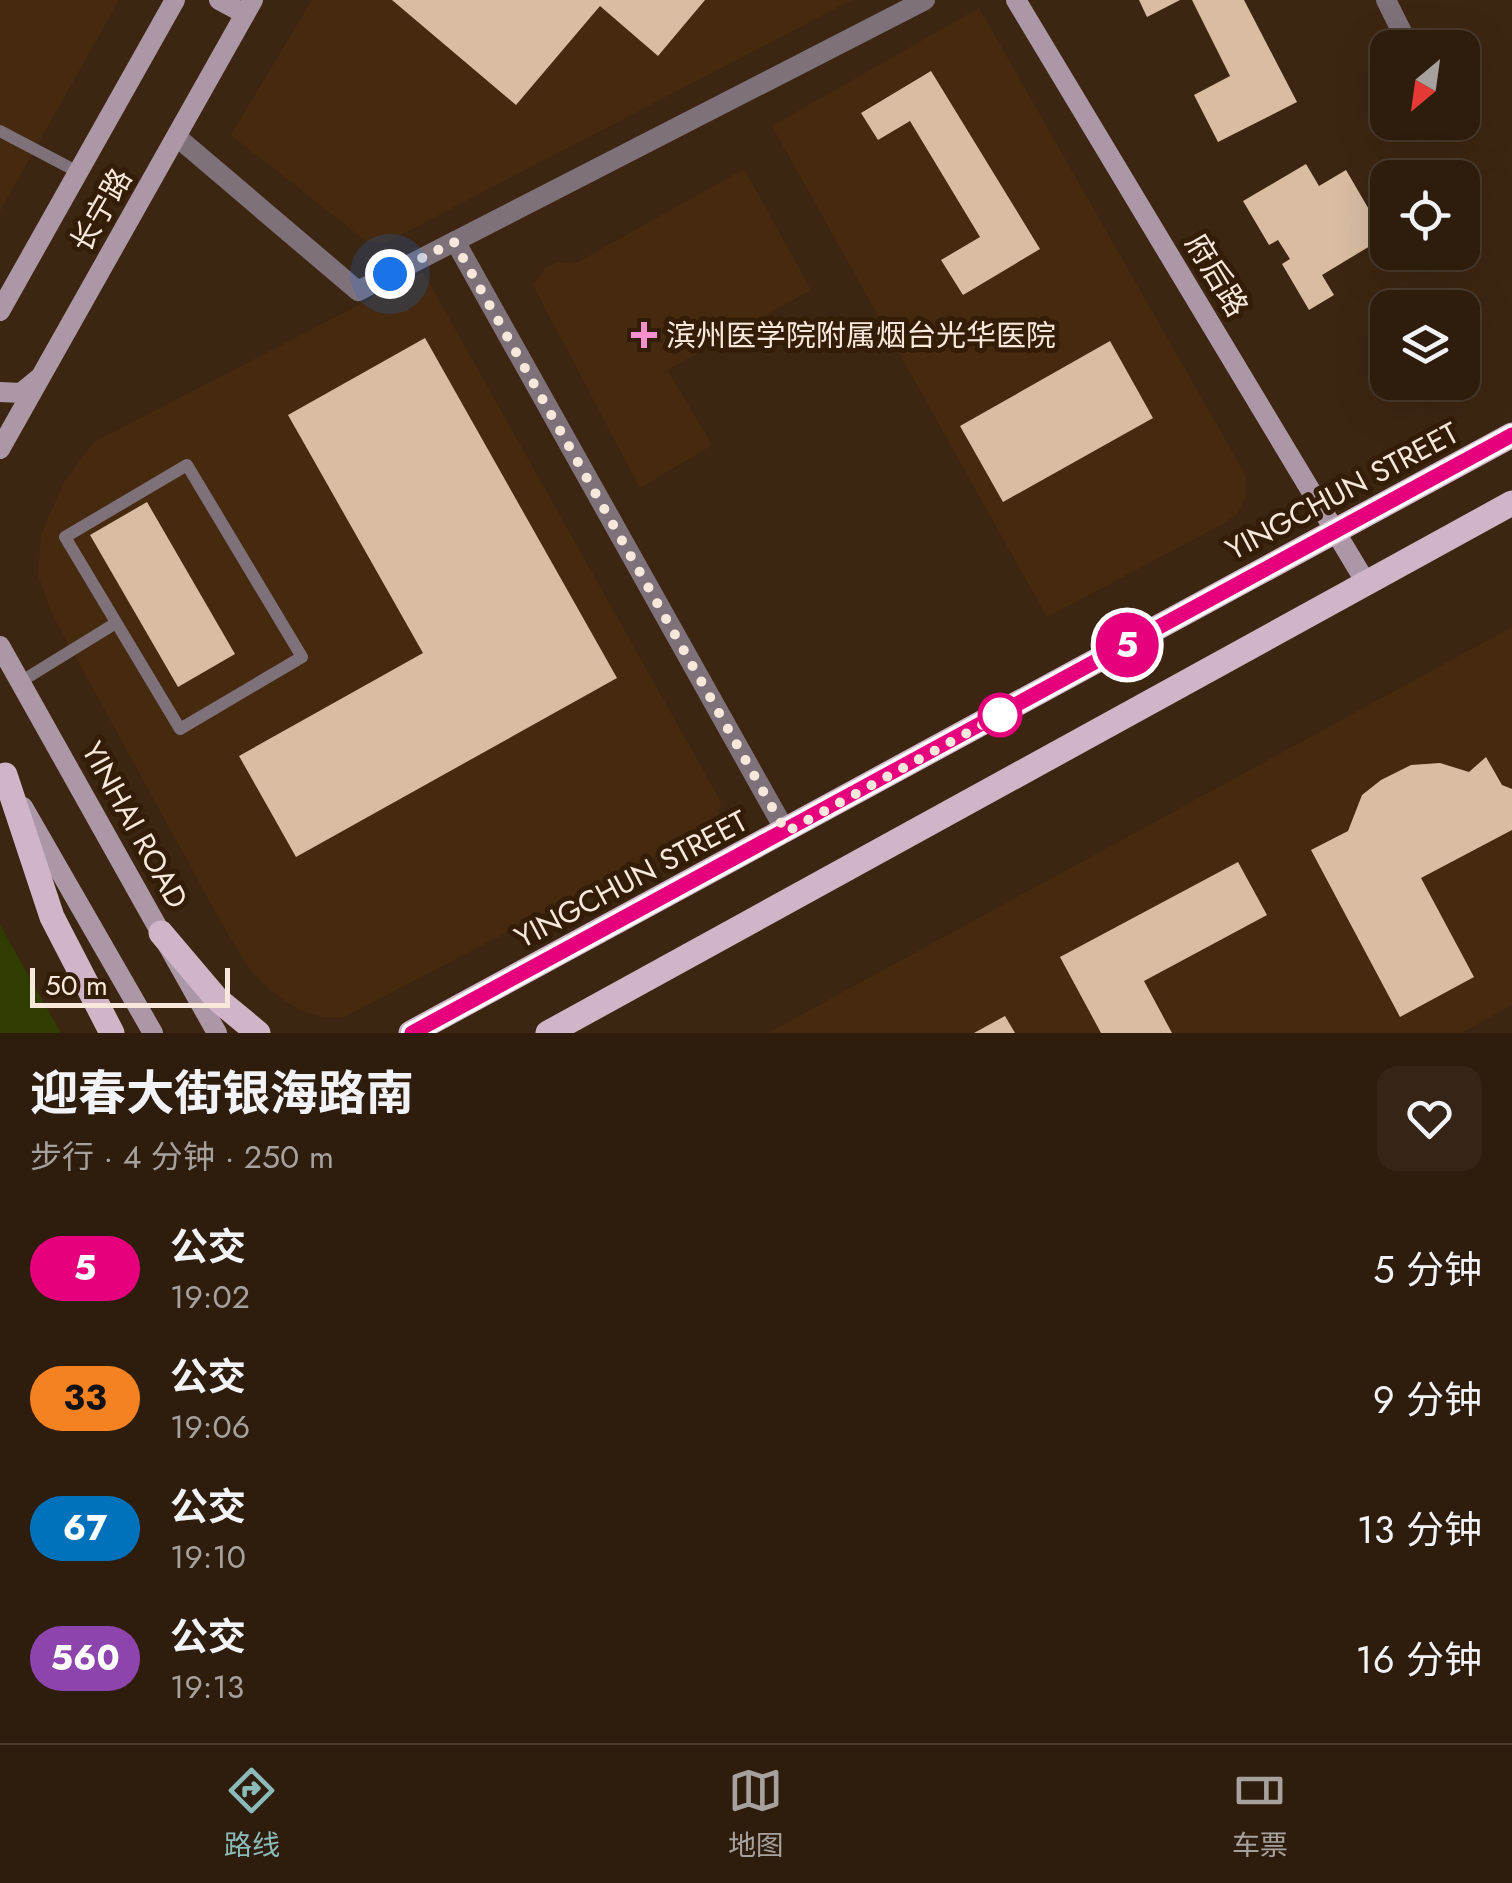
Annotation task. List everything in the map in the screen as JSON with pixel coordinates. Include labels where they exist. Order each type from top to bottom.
[{"type":"main road","name":"YINGCHUN STREET","points":[[412,1033],[1512,436]]},
{"type":"main road","points":[[548,1033],[1512,503]]},
{"type":"main road","points":[[2,771],[52,917],[112,1033]]},
{"type":"main road","points":[[160,933],[217,998],[258,1033]]},
{"type":"street","name":"长宁路","points":[[0,312],[175,0]]},
{"type":"street","points":[[219,0],[249,7]]},
{"type":"street","points":[[177,137],[358,290],[925,0]]},
{"type":"street","name":"府后路","points":[[1016,0],[1365,581]]},
{"type":"street","points":[[1386,0],[1401,30]]},
{"type":"street","name":"长宁路","points":[[0,450],[249,7]]},
{"type":"street","points":[[454,242],[786,832]]},
{"type":"street","points":[[0,392],[21,393],[46,368]]},
{"type":"street","points":[[0,628],[16,675]]},
{"type":"street","name":"YINHAI ROAD","points":[[0,646],[217,1033]]},
{"type":"street","points":[[2,771],[153,1033]]},
{"type":"lane","points":[[0,131],[78,172]]},
{"type":"lane","points":[[187,465],[302,657],[180,730],[116,623],[65,537],[187,465]]},
{"type":"lane","points":[[16,675],[116,623]]},
{"type":"shaded area","points":[[0,0],[119,0],[0,211]]},
{"type":"shaded area","points":[[312,0],[852,0],[385,243],[366,241],[231,135]]},
{"type":"shaded area","points":[[979,8],[1246,476],[1245,499],[1237,514],[1223,524],[1047,617],[772,126]]},
{"type":"shaded area","name":"滨州医学院附属烟台光华医院","points":[[744,169],[811,290],[667,370],[712,445],[640,488],[533,285],[545,268],[578,262]]},
{"type":"shaded area","points":[[423,272],[721,802],[717,823],[344,1017],[323,1017],[299,1010],[270,990],[250,970],[225,929],[51,612],[38,575],[41,535],[64,482],[94,442]]},
{"type":"shaded area","points":[[1512,627],[1512,1005],[1461,1033],[768,1033]]},
{"type":"green space","points":[[0,925],[61,1033],[0,1033]]},
{"type":"building","points":[[392,0],[705,0],[658,56],[600,6],[516,105]]},
{"type":"building","points":[[1139,0],[1180,0],[1147,17]]},
{"type":"building","points":[[1192,0],[1244,0],[1297,102],[1218,142],[1194,95],[1230,76]]},
{"type":"building","points":[[931,71],[1040,249],[963,295],[941,260],[980,237],[910,121],[878,140],[861,113]]},
{"type":"building","points":[[1306,164],[1319,186],[1346,170],[1370,211],[1370,246],[1322,275],[1334,295],[1309,310],[1282,264],[1290,259],[1278,240],[1269,245],[1243,201]]},
{"type":"building","points":[[425,338],[617,678],[296,857],[239,756],[423,653],[288,415]]},
{"type":"building","points":[[1110,341],[1153,418],[1003,502],[960,426]]},
{"type":"building","points":[[147,502],[235,654],[178,687],[90,535]]},
{"type":"building","points":[[1486,757],[1502,785],[1512,789],[1512,830],[1421,878],[1474,977],[1400,1017],[1311,850],[1348,831],[1362,795],[1381,780],[1411,765],[1440,763],[1469,772]]},
{"type":"building","points":[[1238,862],[1267,915],[1144,981],[1172,1033],[1101,1033],[1060,957]]},
{"type":"building","points":[[1005,1016],[1015,1033],[974,1033]]},
{"type":"bus line","name":"5","points":[[412,1033],[1512,435]]},
{"type":"place","name":"滨州医学院附属烟台光华医院","points":[[644,335]]},
{"type":"route","points":[[390,274],[454,242],[786,832],[1000,715]]}]
